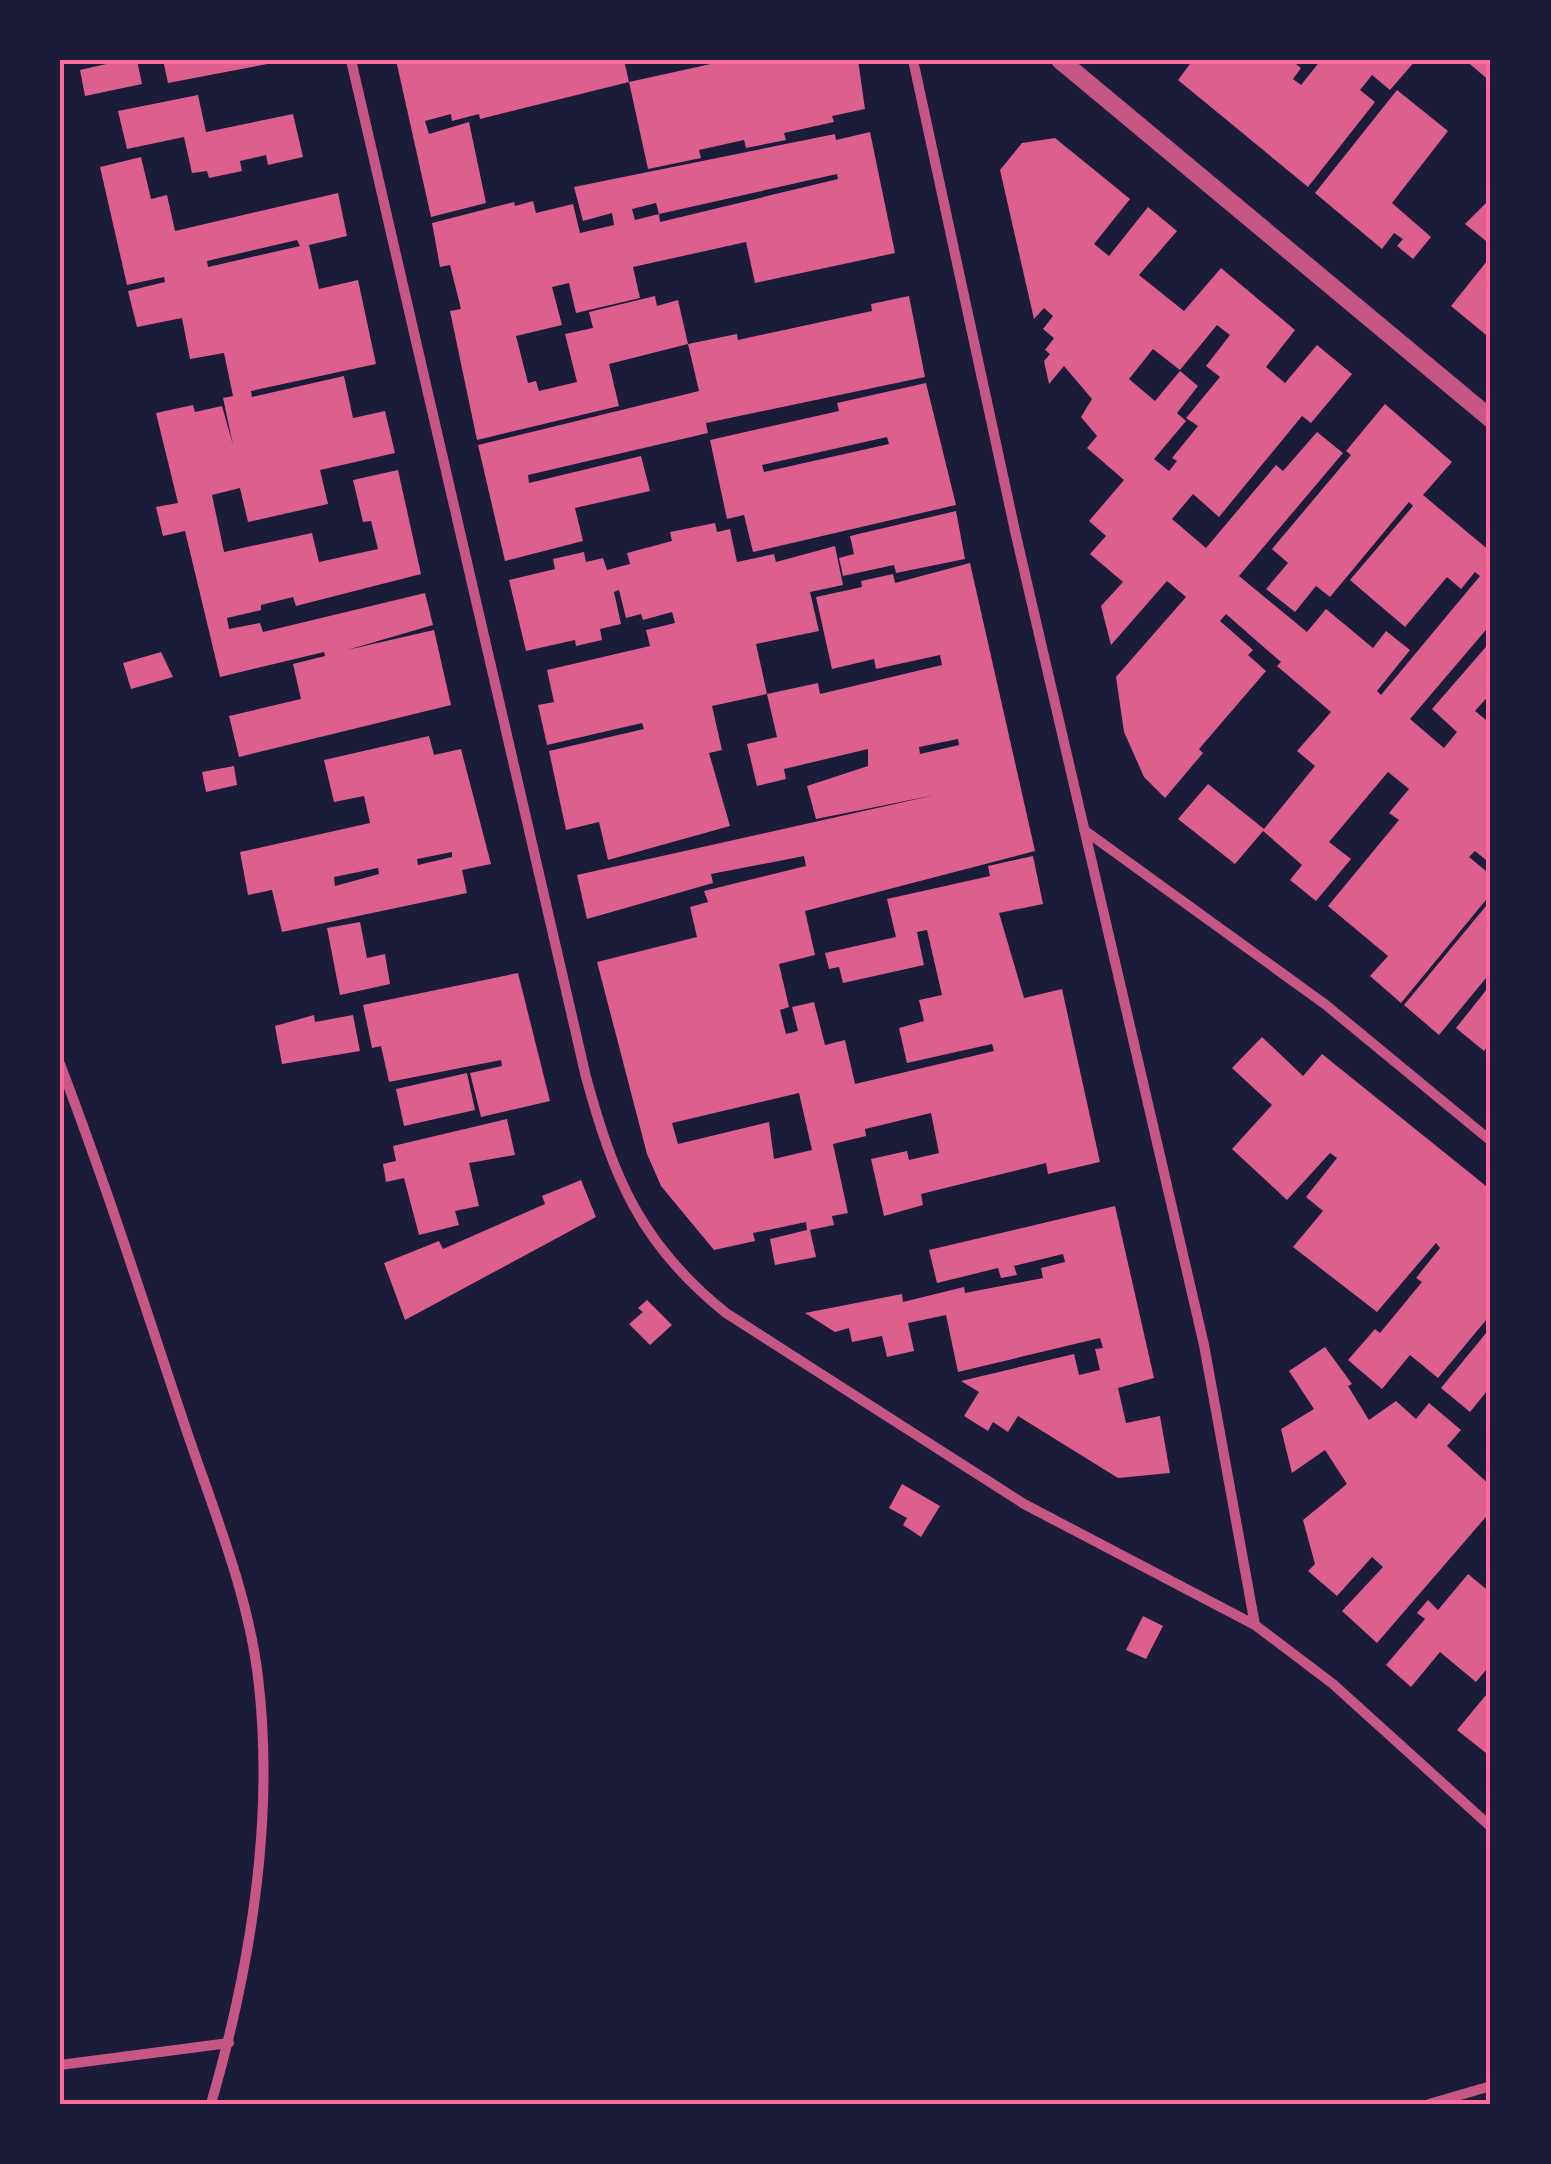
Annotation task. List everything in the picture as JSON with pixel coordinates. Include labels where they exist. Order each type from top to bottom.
[{"type":"street","points":[[351,60],[586,1077],[606,1152],[630,1207],[659,1250],[689,1284],[726,1313],[1024,1504],[1255,1625],[1333,1684],[1491,1827]]},
{"type":"street","points":[[914,60],[1084,830],[1204,1345],[1255,1625]]},
{"type":"street","points":[[1060,60],[1491,419]]},
{"type":"street","points":[[1084,830],[1326,1005],[1491,1140]]},
{"type":"street","points":[[60,1064],[230,1559],[258,1676],[261,1781],[255,1900],[229,2044],[211,2104]]},
{"type":"street","points":[[60,2064],[229,2044]]},
{"type":"street","points":[[1428,2104],[1491,2086]]},
{"type":"building","points":[[137,60],[142,84],[85,96],[80,70]]},
{"type":"building","points":[[163,60],[278,60],[278,62],[168,83]]},
{"type":"building","points":[[396,60],[624,60],[629,82],[480,119],[479,114],[452,121],[451,114],[425,121],[429,134],[469,122],[486,203],[431,217]]},
{"type":"building","points":[[729,60],[858,60],[865,109],[832,116],[834,122],[784,133],[786,140],[746,148],[744,140],[699,150],[701,158],[648,169],[629,82]]},
{"type":"building","points":[[1193,60],[1291,60],[1301,68],[1293,79],[1301,85],[1321,60],[1416,60],[1390,90],[1372,75],[1360,90],[1375,102],[1308,187],[1178,80]]},
{"type":"building","points":[[1465,60],[1491,60],[1491,82]]},
{"type":"building","points":[[1397,90],[1448,131],[1392,203],[1431,237],[1413,259],[1397,246],[1403,239],[1394,233],[1382,249],[1315,193]]},
{"type":"building","points":[[198,95],[206,132],[293,114],[303,157],[268,165],[266,155],[240,161],[242,171],[209,178],[207,171],[192,173],[184,137],[127,149],[118,111]]},
{"type":"building","points":[[870,132],[895,253],[755,283],[746,242],[633,267],[640,298],[576,313],[569,283],[552,287],[562,325],[516,336],[528,383],[536,381],[539,391],[577,382],[565,334],[593,328],[589,312],[655,296],[657,306],[678,300],[688,344],[609,364],[619,406],[477,440],[450,311],[461,309],[450,265],[440,267],[432,223],[514,202],[515,206],[533,201],[536,213],[573,204],[580,233],[614,225],[612,213],[583,221],[574,187],[835,134],[836,140]],"holes":[[[837,174],[838,179],[660,222],[659,214]],[[656,203],[659,214],[635,220],[632,209]]]},
{"type":"building","points":[[1055,138],[1130,199],[1094,244],[1109,256],[1148,207],[1177,231],[1139,275],[1184,311],[1221,268],[1295,330],[1266,367],[1285,383],[1317,345],[1352,374],[1311,423],[1302,416],[1219,517],[1193,494],[1172,519],[1206,548],[1276,465],[1283,471],[1317,432],[1343,453],[1239,576],[1307,632],[1326,609],[1373,648],[1386,631],[1410,650],[1377,691],[1381,695],[1480,576],[1475,572],[1461,589],[1447,577],[1405,627],[1350,580],[1413,506],[1409,502],[1330,597],[1316,586],[1295,612],[1266,589],[1288,563],[1272,549],[1351,455],[1346,451],[1385,404],[1452,462],[1423,495],[1491,552],[1491,624],[1410,719],[1444,748],[1457,732],[1432,709],[1491,641],[1491,693],[1475,711],[1491,724],[1491,864],[1475,851],[1469,857],[1491,875],[1486,891],[1490,895],[1401,1003],[1370,976],[1388,956],[1328,906],[1399,820],[1389,813],[1409,789],[1388,772],[1329,842],[1351,859],[1316,901],[1290,880],[1302,865],[1263,831],[1235,864],[1178,819],[1208,784],[1264,829],[1315,766],[1297,751],[1331,712],[1277,666],[1281,662],[1226,614],[1220,621],[1253,650],[1248,655],[1266,671],[1199,749],[1203,753],[1165,798],[1144,777],[1124,732],[1116,677],[1186,597],[1167,581],[1111,645],[1101,606],[1123,582],[1090,554],[1106,536],[1089,521],[1124,480],[1087,448],[1097,436],[1081,417],[1092,399],[1064,366],[1049,384],[1044,361],[1050,354],[1045,350],[1054,338],[1043,329],[1053,316],[1044,308],[1034,319],[1000,170],[1022,143]],"holes":[[[1217,325],[1230,335],[1206,366],[1220,377],[1186,418],[1198,426],[1172,458],[1177,461],[1169,471],[1154,459],[1186,421],[1177,413],[1198,386],[1180,371],[1155,401],[1129,379],[1153,349],[1180,370]]]},
{"type":"building","points":[[141,157],[151,199],[167,195],[175,231],[338,193],[347,236],[309,245],[319,289],[358,280],[376,364],[251,391],[252,397],[344,376],[353,418],[385,411],[395,453],[320,470],[328,504],[248,522],[240,488],[212,495],[224,552],[312,533],[319,562],[378,549],[371,521],[363,522],[353,480],[398,470],[421,574],[296,606],[293,597],[261,605],[261,610],[227,618],[229,629],[260,623],[263,632],[425,593],[433,625],[347,650],[434,630],[451,705],[239,757],[229,716],[301,699],[293,664],[325,656],[324,652],[220,677],[185,531],[163,536],[156,507],[178,503],[156,413],[193,405],[195,412],[222,406],[233,445],[223,398],[233,396],[224,353],[190,359],[182,318],[137,327],[128,291],[165,282],[164,277],[127,285],[100,167]],"holes":[[[297,240],[300,246],[208,267],[207,261]]]},
{"type":"building","points":[[1491,198],[1491,245],[1465,224]]},
{"type":"building","points":[[1491,256],[1491,339],[1451,306]]},
{"type":"building","points":[[909,296],[925,377],[706,423],[708,433],[528,475],[529,483],[641,456],[650,491],[575,508],[583,541],[505,561],[478,445],[699,391],[688,344],[737,334],[738,340],[872,311],[871,304]]},
{"type":"building","points":[[926,383],[956,505],[753,552],[744,515],[727,519],[710,440],[839,411],[837,403]],"holes":[[[887,437],[889,444],[764,472],[762,465]]]},
{"type":"building","points":[[956,511],[965,559],[896,573],[894,565],[843,576],[839,558],[854,554],[850,536]]},
{"type":"building","points":[[715,523],[717,532],[730,529],[737,562],[774,554],[776,562],[835,546],[843,585],[810,592],[819,631],[756,644],[767,694],[712,706],[722,750],[709,753],[730,826],[608,860],[599,822],[566,830],[549,751],[644,729],[642,723],[547,745],[538,705],[554,702],[547,670],[650,646],[646,630],[675,623],[672,612],[643,620],[641,614],[626,618],[619,590],[614,592],[621,624],[600,629],[602,640],[576,646],[575,640],[526,651],[509,580],[555,569],[553,559],[584,552],[586,562],[603,558],[607,570],[630,564],[627,553],[672,541],[670,532]]},
{"type":"building","points":[[970,563],[1035,851],[805,911],[815,955],[779,964],[789,1007],[780,1010],[786,1034],[798,1031],[792,1007],[814,1002],[825,1045],[845,1040],[855,1084],[994,1051],[992,1044],[907,1063],[899,1028],[924,1021],[919,1000],[942,995],[927,930],[917,932],[924,965],[843,983],[839,967],[829,969],[825,953],[896,937],[887,899],[990,876],[988,866],[1033,856],[1043,904],[999,913],[1024,998],[1062,989],[1100,1162],[1048,1174],[1046,1163],[921,1194],[923,1205],[884,1216],[871,1159],[907,1151],[909,1160],[939,1153],[931,1113],[865,1129],[866,1136],[833,1144],[848,1213],[832,1216],[834,1225],[810,1230],[816,1257],[775,1265],[770,1239],[807,1230],[806,1222],[753,1233],[755,1241],[714,1250],[661,1186],[647,1154],[597,962],[697,937],[690,907],[708,902],[704,891],[806,866],[804,856],[711,874],[713,883],[587,919],[577,875],[935,795],[816,819],[807,786],[868,766],[868,749],[784,769],[786,779],[757,786],[747,744],[777,737],[767,694],[818,683],[820,694],[942,665],[940,655],[876,669],[874,659],[832,669],[816,597],[862,587],[861,581],[893,574],[895,583]],"holes":[[[958,739],[959,745],[920,754],[919,747]],[[799,1093],[812,1150],[774,1159],[769,1122],[678,1144],[672,1123]]]},
{"type":"building","points":[[161,652],[173,677],[131,689],[123,663]]},
{"type":"building","points":[[429,736],[434,755],[461,749],[491,864],[462,870],[467,893],[282,932],[272,890],[248,895],[240,852],[370,823],[364,796],[334,802],[324,760]],"holes":[[[452,852],[452,857],[418,865],[417,859]],[[378,868],[379,874],[335,886],[334,877]]]},
{"type":"building","points":[[234,766],[237,785],[206,792],[202,772]]},
{"type":"building","points":[[1491,900],[1491,972],[1439,1035],[1404,1005]]},
{"type":"building","points":[[360,922],[367,958],[385,954],[390,984],[340,995],[327,928]]},
{"type":"building","points":[[518,973],[550,1101],[481,1117],[470,1073],[502,1066],[501,1060],[389,1082],[381,1046],[372,1048],[363,1005]]},
{"type":"building","points":[[1491,984],[1491,1042],[1484,1051],[1456,1028]]},
{"type":"building","points":[[314,1015],[315,1022],[353,1015],[360,1051],[282,1064],[275,1026]]},
{"type":"building","points":[[1262,1037],[1303,1076],[1322,1054],[1491,1190],[1491,1314],[1438,1378],[1410,1355],[1382,1389],[1348,1360],[1375,1329],[1380,1333],[1422,1282],[1416,1278],[1440,1248],[1436,1243],[1377,1312],[1293,1247],[1323,1211],[1306,1197],[1337,1158],[1330,1153],[1287,1200],[1232,1149],[1272,1105],[1232,1068]]},
{"type":"building","points":[[467,1073],[475,1110],[404,1126],[396,1089]]},
{"type":"building","points":[[507,1119],[515,1155],[469,1163],[479,1206],[455,1211],[459,1225],[419,1235],[404,1178],[386,1182],[383,1164],[396,1161],[393,1146]]},
{"type":"building","points":[[581,1180],[596,1217],[405,1320],[384,1263],[439,1241],[443,1249],[545,1204],[542,1196]]},
{"type":"building","points":[[1115,1206],[1154,1378],[1118,1388],[1126,1423],[1160,1416],[1170,1473],[1118,1478],[1018,1416],[1008,1432],[993,1422],[988,1431],[964,1416],[979,1392],[961,1381],[1074,1354],[1079,1375],[1100,1370],[1095,1349],[1103,1348],[1100,1338],[958,1372],[946,1315],[908,1323],[914,1351],[887,1357],[882,1336],[852,1342],[849,1328],[835,1332],[805,1313],[902,1294],[903,1302],[964,1287],[965,1293],[1043,1278],[1041,1268],[1065,1262],[1063,1254],[1014,1266],[1017,1275],[1001,1278],[998,1268],[937,1283],[929,1250]]},
{"type":"building","points":[[647,1300],[672,1325],[650,1345],[629,1324],[643,1312],[638,1308]]},
{"type":"building","points":[[1491,1327],[1491,1386],[1470,1412],[1441,1388]]},
{"type":"building","points":[[1325,1347],[1352,1384],[1348,1386],[1369,1420],[1396,1401],[1416,1419],[1429,1403],[1461,1430],[1447,1446],[1491,1486],[1491,1511],[1377,1643],[1342,1611],[1383,1567],[1372,1557],[1337,1596],[1308,1571],[1315,1564],[1303,1520],[1347,1484],[1325,1450],[1292,1473],[1281,1429],[1314,1409],[1289,1371]]},
{"type":"building","points":[[902,1484],[940,1506],[921,1537],[903,1525],[907,1518],[889,1508]]},
{"type":"building","points":[[1468,1574],[1491,1593],[1491,1664],[1476,1682],[1440,1652],[1411,1687],[1386,1665],[1425,1619],[1417,1613],[1428,1600],[1438,1610]]},
{"type":"building","points":[[1143,1616],[1163,1626],[1146,1659],[1126,1650]]},
{"type":"building","points":[[1491,1689],[1491,1757],[1457,1730]]}]
